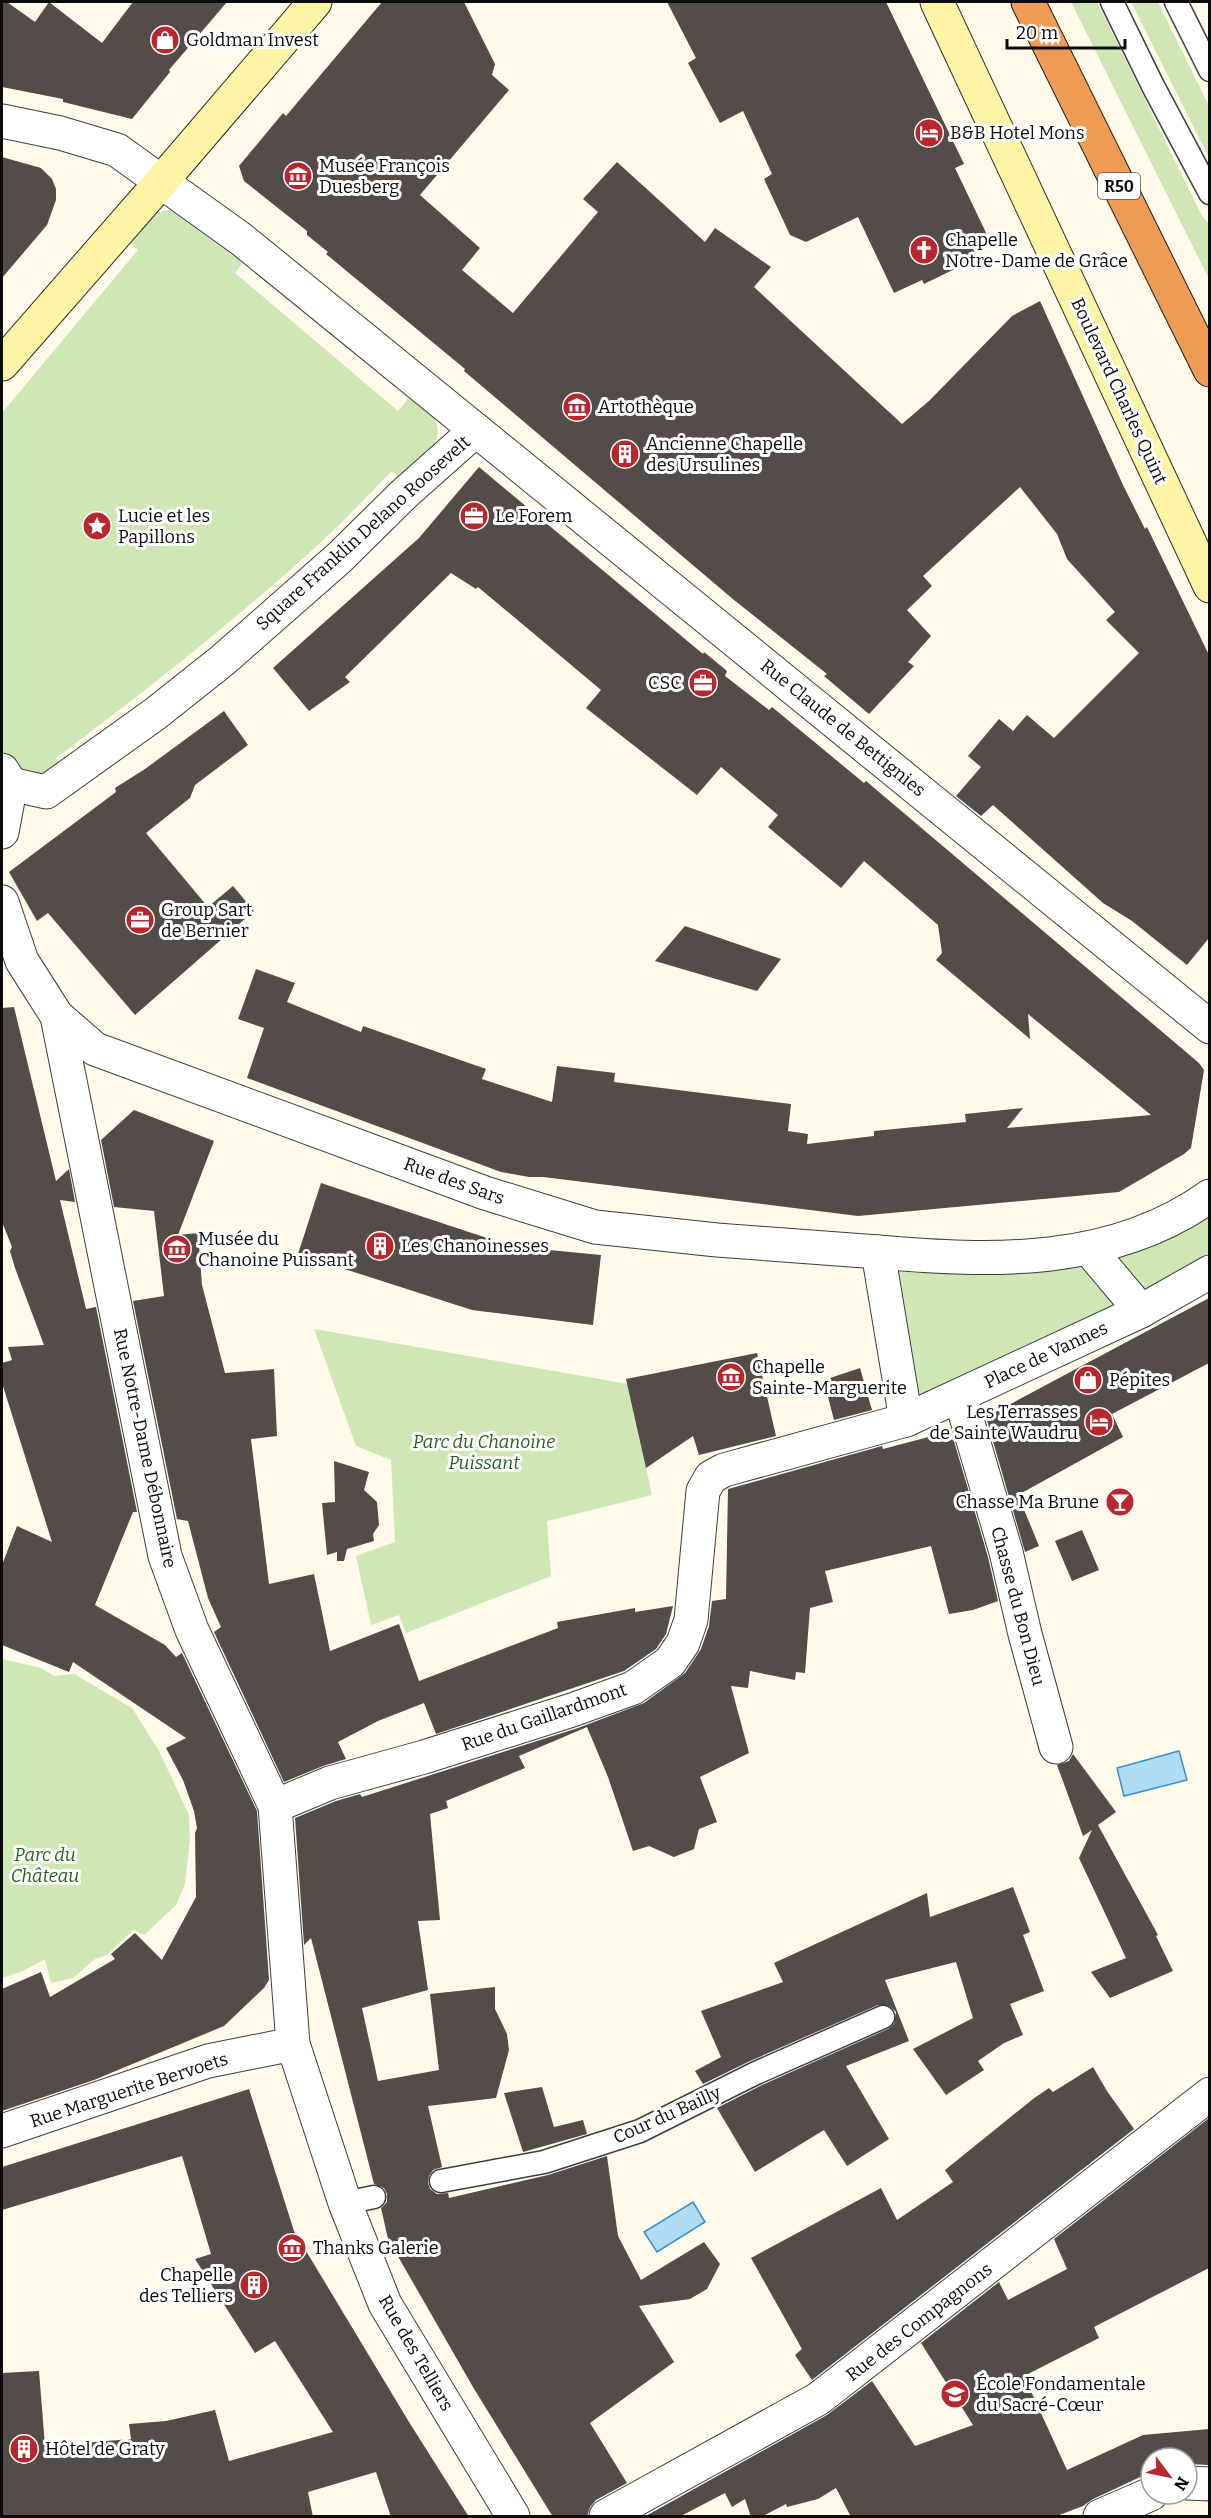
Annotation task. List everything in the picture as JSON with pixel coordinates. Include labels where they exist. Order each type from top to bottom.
[{"type":"highway","name":"R50","points":[[1028,2],[1209,370]]},
{"type":"street","points":[[2,364],[315,2]]},
{"type":"street","name":"Boulevard Charles Quint","points":[[937,2],[1209,586]]},
{"type":"street","name":"Square Franklin Delano Roosevelt","points":[[2,121],[60,133],[117,150],[241,239],[476,430],[404,494],[290,602],[223,660],[154,714],[46,792],[6,777]]},
{"type":"street","name":"Rue Claude de Bettignies","points":[[476,430],[1209,1027]]},
{"type":"street","points":[[2,832],[6,777]]},
{"type":"street","points":[[2,902],[12,966],[57,1016]]},
{"type":"street","name":"Rue des Sars","points":[[57,1016],[95,1048],[485,1193],[595,1227],[717,1240],[878,1252]]},
{"type":"street","name":"Rue Notre-Dame Débonnaire","points":[[57,1016],[165,1556],[192,1630],[275,1806],[294,2044]]},
{"type":"street","points":[[906,1420],[878,1252],[953,1259],[1031,1256],[1089,1249],[1154,1230],[1209,1196]]},
{"type":"street","points":[[1089,1249],[1141,1311]]},
{"type":"street","name":"Place de Vannes","points":[[906,1420],[1141,1311],[1209,1272]]},
{"type":"street","name":"Chasse du Bon Dieu","points":[[960,1396],[1006,1552],[1025,1634],[1056,1747]]},
{"type":"street","name":"Rue du Gaillardmont","points":[[275,1806],[330,1784],[572,1710],[633,1688],[670,1662],[683,1643],[690,1620],[703,1491],[711,1477],[724,1470],[906,1420]]},
{"type":"street","name":"Rue Marguerite Bervoets","points":[[2,2131],[208,2061],[294,2044]]},
{"type":"street","name":"Rue des Telliers","points":[[294,2044],[359,2200],[385,2304],[513,2517]]},
{"type":"street","name":"Rue des Compagnons","points":[[606,2517],[819,2399],[1209,2094]]},
{"type":"street","points":[[1100,2517],[1139,2499]]},
{"type":"lane","points":[[1112,2],[1209,193]]},
{"type":"lane","points":[[1176,2],[1209,70]]},
{"type":"lane","name":"Cour du Bailly","points":[[441,2181],[544,2162],[640,2131],[756,2073],[883,2017]]},
{"type":"green space","points":[[1071,2],[1097,2],[1202,216],[1209,224],[1209,279]]},
{"type":"green space","points":[[1131,2],[1158,2],[1209,106],[1209,158]]},
{"type":"green space","points":[[185,207],[248,256],[235,273],[398,411],[413,393],[432,414],[438,433],[424,458],[402,479],[392,471],[330,533],[257,599],[158,680],[56,758],[64,769],[53,776],[18,770],[2,750],[2,413],[138,250],[130,243],[143,228],[159,213]]},
{"type":"green space","points":[[1209,1196],[1209,1273],[906,1420],[878,1252],[1031,1256]]},
{"type":"green space","name":"Parc du Chanoine Puissant","points":[[314,1329],[628,1384],[652,1495],[547,1521],[551,1576],[406,1633],[399,1615],[371,1625],[356,1556],[395,1542],[391,1460],[356,1446]]},
{"type":"green space","name":"Parc du Château","points":[[2,1659],[41,1668],[54,1676],[74,1674],[132,1708],[159,1751],[189,1815],[190,1840],[185,1884],[176,1905],[144,1935],[133,1930],[107,1955],[95,1959],[73,1978],[51,1983],[45,1959],[23,1971],[2,1978]]},
{"type":"water","points":[[1179,1751],[1187,1780],[1124,1796],[1117,1768]]},
{"type":"water","points":[[693,2202],[705,2222],[657,2252],[644,2232]]},
{"type":"building","points":[[2,2],[7,2],[35,22],[49,2],[102,43],[133,2],[227,2],[169,70],[170,72],[132,119],[63,102],[63,99],[2,87]]},
{"type":"building","points":[[382,2],[464,2],[495,64],[492,75],[509,90],[420,195],[480,248],[462,270],[513,313],[598,212],[583,199],[617,162],[705,242],[715,228],[771,267],[754,287],[902,424],[930,400],[1012,316],[1040,301],[1123,485],[1145,529],[1147,527],[1209,655],[1209,938],[1187,965],[1132,921],[1103,903],[993,805],[981,816],[956,796],[981,767],[968,756],[999,719],[1013,731],[1027,715],[1054,738],[1139,653],[1106,620],[1115,612],[1067,559],[1057,534],[1020,487],[923,576],[932,586],[907,610],[931,636],[908,662],[914,666],[869,714],[824,676],[827,674],[734,600],[464,371],[465,369],[326,254],[328,252],[307,235],[307,231],[244,181],[239,166],[283,113],[286,116]]},
{"type":"building","points":[[667,2],[886,2],[964,164],[955,168],[989,239],[972,247],[975,253],[971,255],[973,260],[924,284],[922,280],[894,293],[858,217],[806,242],[790,235],[764,179],[772,174],[743,111],[720,123],[688,63],[696,58]]},
{"type":"building","points":[[2,157],[41,168],[52,179],[56,189],[56,200],[47,225],[2,278]]},
{"type":"building","points":[[479,467],[703,654],[704,652],[727,671],[725,676],[769,710],[772,707],[864,783],[866,781],[1199,1063],[1204,1070],[1191,1148],[1119,1192],[858,1216],[501,1172],[247,1078],[264,1028],[238,1019],[256,969],[295,983],[287,1002],[361,1032],[363,1026],[486,1069],[482,1079],[552,1102],[557,1066],[615,1073],[614,1082],[791,1104],[788,1131],[808,1134],[807,1144],[874,1136],[874,1131],[966,1122],[965,1114],[1023,1108],[1007,1128],[1151,1115],[1028,1014],[1030,1039],[936,960],[942,953],[938,925],[864,861],[841,888],[768,827],[778,815],[721,767],[697,795],[586,708],[601,690],[478,587],[476,589],[451,573],[345,677],[350,682],[309,711],[273,668],[419,538]]},
{"type":"building","points":[[224,711],[248,745],[195,785],[190,798],[146,833],[208,907],[233,886],[254,911],[135,1015],[48,913],[37,921],[9,872],[116,792],[115,788]]},
{"type":"building","points":[[685,926],[781,959],[757,991],[655,961]]},
{"type":"building","points":[[14,1007],[56,1181],[69,1169],[75,1202],[60,1200],[86,1309],[96,1307],[137,1512],[133,1512],[95,1605],[165,1645],[176,1657],[182,1653],[257,1811],[269,1980],[264,1988],[224,2026],[94,2080],[2,2111],[2,1989],[41,1972],[50,1997],[115,1959],[111,1954],[135,1933],[162,1960],[196,1897],[195,1833],[197,1828],[194,1811],[183,1780],[166,1748],[186,1738],[73,1662],[69,1672],[2,1645],[2,1565],[17,1526],[52,1542],[2,1383],[2,1363],[12,1360],[8,1347],[44,1345],[15,1268],[10,1251],[12,1247],[2,1222],[2,1008]]},
{"type":"building","points":[[134,1110],[214,1141],[178,1235],[198,1233],[202,1285],[225,1373],[274,1369],[277,1436],[251,1439],[269,1584],[314,1574],[330,1651],[399,1624],[419,1681],[558,1628],[557,1622],[635,1608],[635,1612],[673,1606],[666,1634],[656,1649],[624,1671],[436,1734],[424,1703],[378,1721],[338,1742],[346,1759],[284,1782],[214,1632],[221,1627],[208,1598],[188,1521],[177,1519],[133,1301],[164,1296],[154,1211],[114,1207],[101,1140]]},
{"type":"building","points":[[321,1183],[487,1238],[487,1244],[601,1255],[593,1325],[472,1310],[298,1254]]},
{"type":"building","points":[[1209,1298],[1209,1363],[1112,1414],[1123,1437],[1018,1495],[1039,1546],[1025,1552],[986,1417]]},
{"type":"building","points":[[757,1353],[776,1436],[699,1455],[693,1436],[646,1468],[626,1379]]},
{"type":"building","points":[[860,1368],[872,1410],[834,1420],[828,1397],[835,1394],[830,1378]]},
{"type":"building","points":[[951,1431],[988,1557],[998,1601],[973,1610],[949,1614],[931,1546],[825,1571],[833,1602],[810,1608],[805,1673],[796,1672],[795,1680],[750,1671],[748,1688],[731,1686],[749,1753],[700,1777],[717,1822],[699,1829],[694,1849],[674,1857],[649,1846],[633,1851],[608,1777],[587,1727],[519,1756],[525,1768],[446,1801],[448,1808],[430,1814],[440,1920],[418,1921],[428,1990],[362,2008],[378,2081],[439,2070],[430,1994],[495,1987],[495,2009],[507,2034],[509,2050],[496,2098],[428,2106],[442,2167],[433,2170],[429,2176],[430,2189],[437,2194],[448,2193],[449,2198],[548,2175],[607,2156],[618,2236],[641,2280],[704,2242],[720,2264],[707,2289],[690,2299],[639,2306],[674,2362],[590,2423],[627,2483],[596,2500],[590,2507],[587,2517],[553,2517],[473,2387],[388,2239],[381,2208],[387,2202],[387,2194],[384,2188],[374,2184],[311,1938],[304,1945],[295,1818],[336,1801],[360,1794],[362,1797],[578,1728],[644,1703],[685,1673],[701,1649],[709,1626],[712,1601],[726,1599],[728,1489],[882,1446],[883,1449]]},
{"type":"building","points":[[334,1461],[369,1472],[364,1490],[377,1502],[379,1525],[373,1534],[374,1541],[347,1549],[344,1561],[337,1561],[337,1552],[327,1555],[322,1503],[335,1502]]},
{"type":"building","points":[[1082,1530],[1099,1570],[1072,1581],[1055,1541]]},
{"type":"building","points":[[1073,1754],[1116,1812],[1098,1825],[1158,1935],[1156,1936],[1173,1971],[1110,1998],[1091,1972],[1126,1958],[1079,1858],[1092,1830],[1083,1836],[1057,1765],[1069,1761]]},
{"type":"building","points":[[1013,1887],[1030,1932],[1023,1935],[1044,1991],[1010,2004],[1023,2035],[1004,2043],[978,2061],[984,2070],[946,2095],[913,2049],[973,2018],[956,1962],[885,1980],[909,2041],[846,2066],[889,2139],[847,2166],[824,2130],[755,2172],[717,2108],[762,2085],[888,2029],[894,2024],[896,2012],[890,2006],[878,2005],[703,2084],[695,2071],[721,2057],[701,2011],[783,1982],[774,1963],[927,1893],[930,1917]]},
{"type":"building","points":[[1093,2067],[1134,2129],[812,2380],[795,2355],[802,2349],[751,2258],[881,2188],[897,2220],[953,2182],[945,2170],[1033,2099],[1049,2088],[1053,2092]]},
{"type":"building","points":[[542,2087],[554,2127],[583,2120],[587,2134],[523,2152],[504,2093]]},
{"type":"building","points":[[249,2089],[294,2231],[469,2517],[391,2517],[376,2472],[308,2492],[313,2517],[2,2517],[2,2373],[39,2371],[45,2446],[131,2439],[129,2424],[166,2421],[215,2410],[229,2461],[333,2432],[275,2341],[255,2353],[195,2259],[211,2254],[182,2156],[2,2210],[2,2167]]},
{"type":"building","points":[[1209,2118],[1209,2268],[1094,2327],[1099,2338],[1024,2376],[1067,2470],[1143,2435],[1209,2429],[1209,2465],[1199,2465],[1199,2446],[1139,2446],[1139,2478],[1083,2506],[1054,2517],[851,2517],[836,2488],[818,2499],[787,2507],[786,2504],[761,2517],[751,2517],[745,2499],[732,2507],[725,2493],[679,2517],[644,2517],[827,2415],[872,2381],[915,2446],[973,2425],[921,2343],[999,2282],[1008,2300],[1067,2269],[1054,2239]]},
{"type":"place","name":"Goldman Invest","points":[[165,40]]},
{"type":"place","name":"B&B Hotel Mons","points":[[929,133]]},
{"type":"place","name":"Musée François Duesberg","points":[[298,176]]},
{"type":"place","name":"Chapelle Notre-Dame de Grâce","points":[[924,250]]},
{"type":"place","name":"Artothèque","points":[[577,407]]},
{"type":"place","name":"Ancienne Chapelle des Ursulines","points":[[625,454]]},
{"type":"place","name":"Le Forem","points":[[474,516]]},
{"type":"place","name":"Lucie et les Papillons","points":[[97,526]]},
{"type":"place","name":"CSC","points":[[703,683]]},
{"type":"place","name":"Group Sart de Bernier","points":[[140,920]]},
{"type":"place","name":"Les Chanoinesses","points":[[380,1246]]},
{"type":"place","name":"Musée du Chanoine Puissant","points":[[177,1249]]},
{"type":"place","name":"Chapelle Sainte-Marguerite","points":[[731,1377]]},
{"type":"place","name":"Pépites","points":[[1088,1380]]},
{"type":"place","name":"Les Terrasses de Sainte Waudru","points":[[1099,1422]]},
{"type":"place","name":"Chasse Ma Brune","points":[[1120,1502]]},
{"type":"place","name":"Thanks Galerie","points":[[292,2248]]},
{"type":"place","name":"Chapelle des Telliers","points":[[254,2285]]},
{"type":"place","name":"École Fondamentale du Sacré-Cœur","points":[[955,2394]]},
{"type":"place","name":"Hôtel de Graty","points":[[24,2449]]}]
